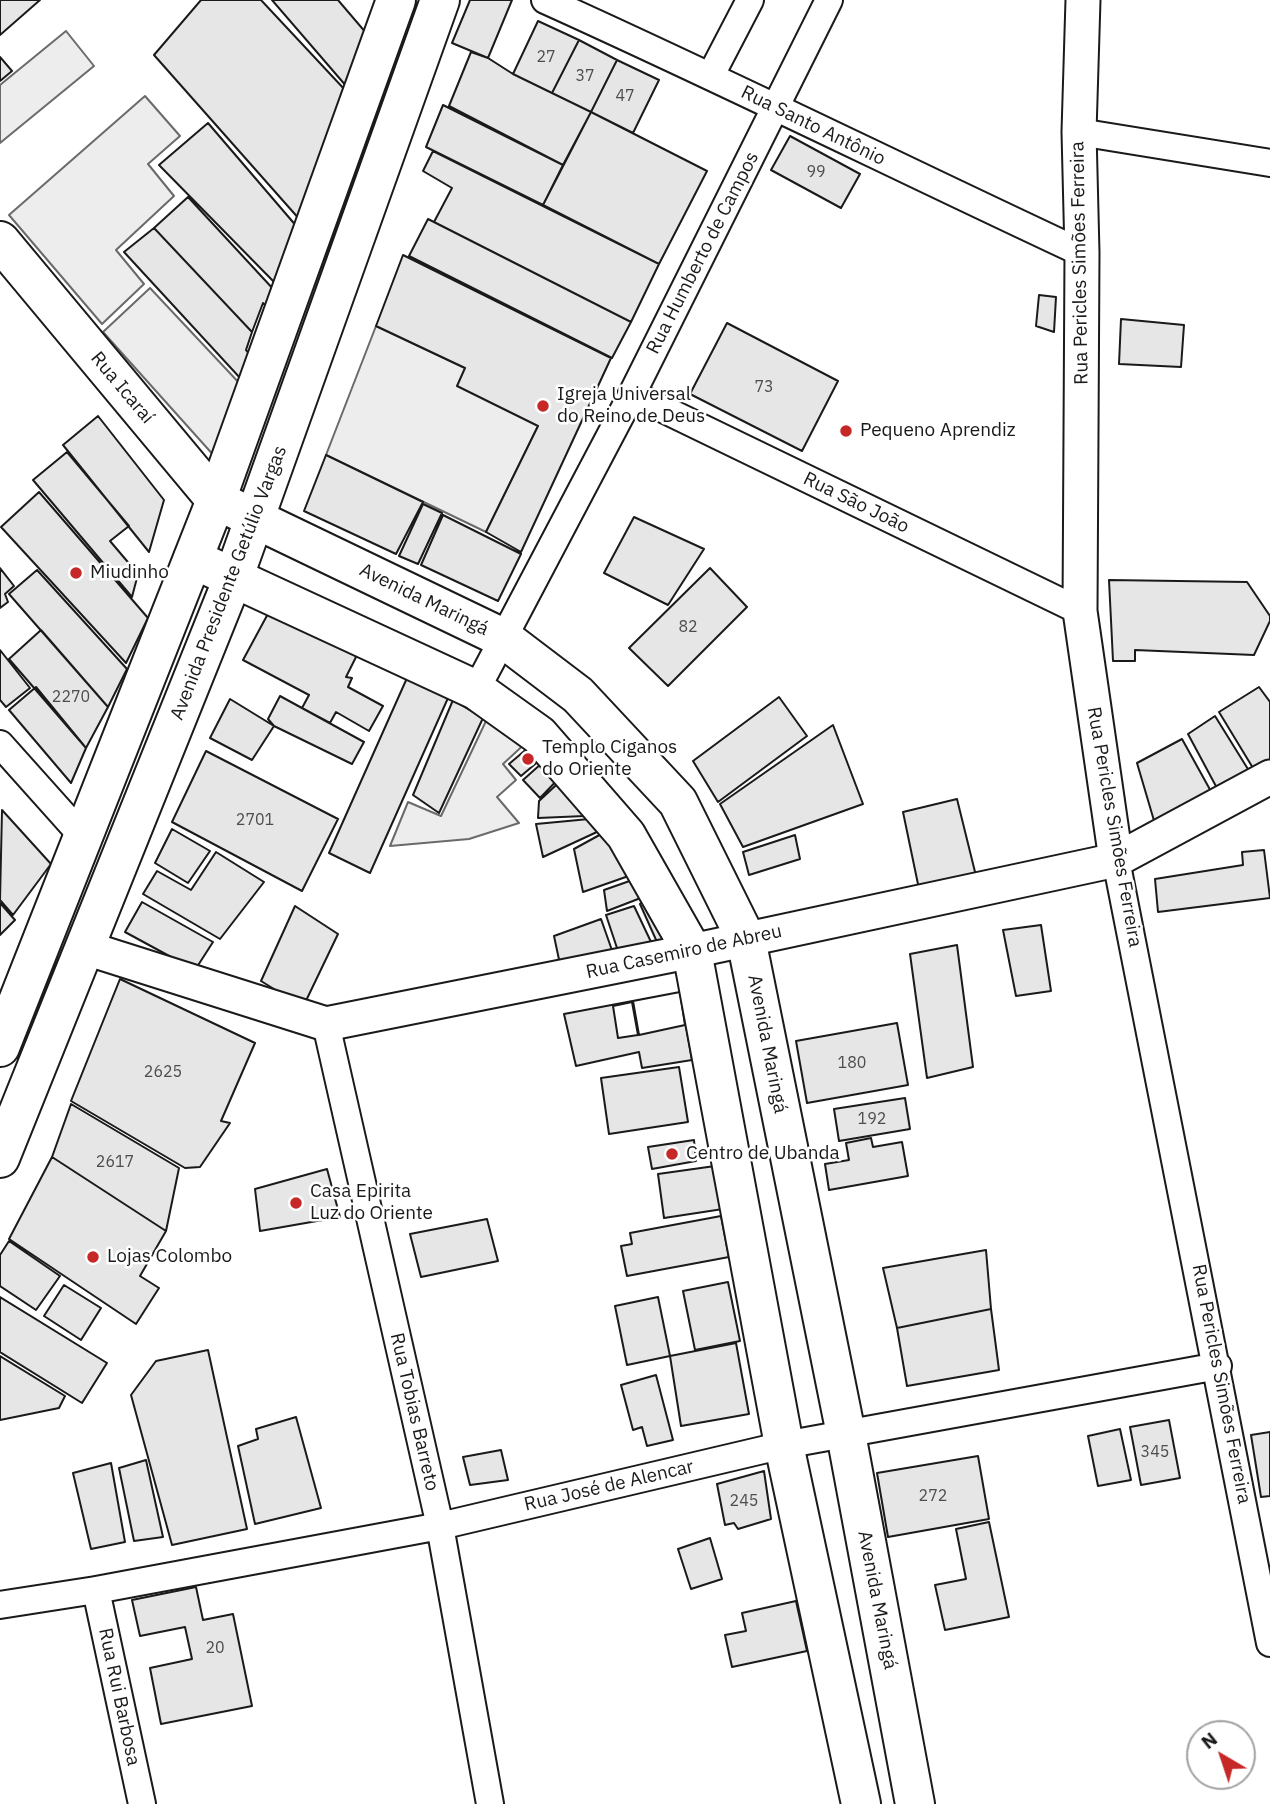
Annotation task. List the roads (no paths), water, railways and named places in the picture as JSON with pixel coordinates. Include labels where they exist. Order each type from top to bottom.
[{"type":"main road","points":[[0,1047],[85,839],[216,500],[396,0]]},
{"type":"main road","name":"Avenida Presidente Getúlio Vargas","points":[[0,1158],[256,520],[440,0]]},
{"type":"main road","name":"Rua Icaraí","points":[[0,241],[216,500],[256,520]]},
{"type":"main road","name":"Avenida Maringá","points":[[256,520],[503,638],[578,695],[678,802],[746,939],[846,1434],[915,1804]]},
{"type":"main road","points":[[193,559],[476,690],[539,735],[626,835],[692,951],[784,1445],[861,1804]]},
{"type":"street","name":"Rua Santo Antônio","points":[[545,0],[711,75],[776,110],[1082,253]]},
{"type":"street","points":[[711,75],[750,0]]},
{"type":"street","name":"Rua Humberto de Campos","points":[[476,690],[632,394],[829,0]]},
{"type":"street","name":"Rua Pericles Simões Ferreira","points":[[1083,0],[1079,132],[1082,253],[1080,611],[1116,860],[1218,1366],[1270,1643]]},
{"type":"street","points":[[1079,132],[1270,163]]},
{"type":"street","name":"Rua São João","points":[[632,394],[1080,611]]},
{"type":"street","points":[[0,744],[85,839]]},
{"type":"street","name":"Rua Casemiro de Abreu","points":[[86,948],[326,1024],[692,951],[1116,860],[1270,777]]},
{"type":"street","name":"Rua Tobias Barreto","points":[[326,1024],[440,1526],[490,1804]]},
{"type":"street","name":"Rua José de Alencar","points":[[0,1605],[96,1590],[440,1526],[784,1445],[1218,1366]]},
{"type":"street","name":"Rua Rui Barbosa","points":[[96,1590],[142,1804]]},
{"type":"place","name":"Igreja Universal do Reino de Deus","points":[[543,406]]},
{"type":"place","name":"Pequeno Aprendiz","points":[[846,431]]},
{"type":"place","name":"Miudinho","points":[[76,573]]},
{"type":"place","name":"Templo Ciganos do Oriente","points":[[528,759]]},
{"type":"place","name":"Centro de Ubanda","points":[[672,1154]]},
{"type":"place","name":"Casa Epirita Luz do Oriente","points":[[296,1203]]},
{"type":"place","name":"Lojas Colombo","points":[[93,1257]]}]
